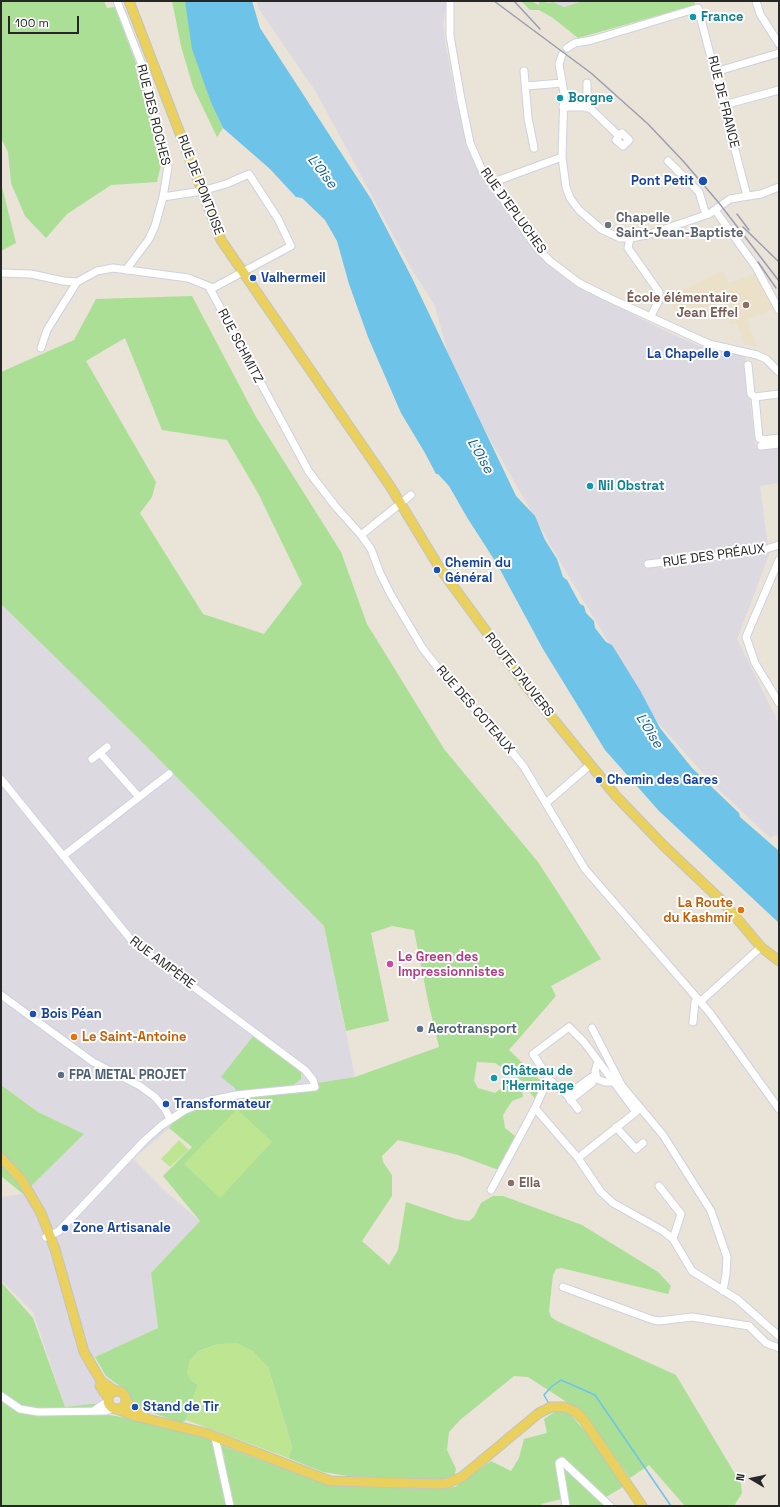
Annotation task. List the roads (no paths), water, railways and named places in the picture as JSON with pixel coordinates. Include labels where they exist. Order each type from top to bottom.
[{"type":"main road","name":"RUE DE PONTOISE","points":[[129,1],[221,240],[313,374]]},
{"type":"main road","name":"ROUTE D'AUVERS","points":[[313,374],[401,503],[439,567],[527,687],[634,815],[722,901],[761,947],[779,962]]},
{"type":"main road","points":[[1,1159],[20,1180],[48,1237],[84,1352],[101,1381],[115,1391],[122,1392],[126,1401],[136,1411],[154,1420]]},
{"type":"main road","points":[[48,1237],[77,1347],[89,1372],[112,1404],[135,1416],[215,1437],[319,1478],[336,1481],[448,1483],[465,1474],[539,1413],[551,1407],[564,1407],[576,1412],[591,1430],[643,1505]]},
{"type":"main road","points":[[112,1404],[110,1394],[115,1391]]},
{"type":"main road","points":[[112,1404],[123,1407],[126,1401]]},
{"type":"street","name":"RUE DES ROCHES","points":[[117,1],[144,70],[167,159],[168,174],[155,226],[148,239],[126,270]]},
{"type":"street","name":"RUE D'EPLUCHES","points":[[450,1],[450,36],[460,99],[470,143],[481,168],[537,248],[550,261],[579,283],[709,344],[757,355],[766,359],[779,372]]},
{"type":"street","points":[[756,1],[760,14],[779,44]]},
{"type":"street","name":"RUE DE FRANCE","points":[[567,48],[575,43],[698,8],[747,196]]},
{"type":"street","points":[[715,72],[779,53]]},
{"type":"street","points":[[562,55],[559,64],[562,83],[563,107],[562,157],[566,187],[570,198],[579,210],[601,229],[620,238],[647,235],[706,214],[715,210],[730,199],[761,194],[779,187]]},
{"type":"street","points":[[524,71],[528,118],[534,148]]},
{"type":"street","points":[[526,86],[562,83]]},
{"type":"street","points":[[587,83],[587,108]]},
{"type":"street","points":[[724,105],[779,90]]},
{"type":"street","points":[[563,107],[587,108],[619,136]]},
{"type":"street","points":[[491,183],[562,157]]},
{"type":"street","points":[[668,161],[698,192],[706,214]]},
{"type":"street","points":[[40,348],[47,330],[77,282],[105,268],[194,280],[210,288],[216,287],[291,246],[285,231],[251,175],[202,191],[163,196]]},
{"type":"street","points":[[715,210],[756,267],[779,310]]},
{"type":"street","points":[[620,238],[659,292],[659,300],[651,316]]},
{"type":"street","points":[[628,248],[630,238]]},
{"type":"street","points":[[1,273],[31,274],[56,280],[77,282]]},
{"type":"street","name":"RUE SCHMITZ","points":[[210,288],[271,404]]},
{"type":"street","points":[[748,365],[751,394],[755,397],[759,438],[763,440],[779,438]]},
{"type":"street","points":[[755,397],[779,394]]},
{"type":"street","name":"RUE DES COTEAUX","points":[[271,404],[314,479],[350,524],[361,534],[371,549],[391,595],[423,649],[454,688],[493,728],[524,767],[585,869],[699,1000],[779,1109]]},
{"type":"street","points":[[761,446],[779,444]]},
{"type":"street","points":[[361,534],[411,495]]},
{"type":"street","name":"RUE DES PRÉAUX","points":[[648,564],[760,551],[779,545]]},
{"type":"street","points":[[779,560],[746,637],[754,663],[779,703]]},
{"type":"street","points":[[92,759],[107,747]]},
{"type":"street","points":[[100,753],[139,797]]},
{"type":"street","points":[[546,802],[590,764]]},
{"type":"street","points":[[63,856],[169,774]]},
{"type":"street","name":"RUE AMPÈRE","points":[[1,778],[132,941],[305,1070],[313,1080],[315,1087],[236,1095],[194,1106],[170,1119]]},
{"type":"street","points":[[693,1022],[695,1002],[761,947]]},
{"type":"street","points":[[1,995],[93,1062],[140,1086],[155,1097],[165,1109],[170,1119],[144,1141],[59,1231],[48,1237]]},
{"type":"street","points":[[578,1109],[550,1080],[532,1054],[569,1027],[584,1042],[636,1112],[578,1158]]},
{"type":"street","points":[[592,1028],[622,1086],[663,1135],[711,1211],[727,1257],[723,1291]]},
{"type":"street","points":[[598,1062],[595,1071],[596,1076],[605,1082],[613,1082]]},
{"type":"street","points":[[569,1098],[596,1076]]},
{"type":"street","points":[[491,1190],[535,1108],[546,1084],[550,1080]]},
{"type":"street","points":[[535,1108],[578,1158],[601,1192],[613,1203],[663,1231],[673,1239],[692,1271],[737,1299],[779,1336]]},
{"type":"street","points":[[616,1127],[636,1149],[643,1143]]},
{"type":"street","points":[[660,1186],[681,1214],[673,1239]]},
{"type":"street","points":[[563,1287],[653,1320],[660,1321],[692,1317],[749,1326],[766,1343],[779,1348]]},
{"type":"street","points":[[749,1326],[756,1316]]},
{"type":"street","points":[[1,1396],[15,1406],[32,1412],[95,1411],[112,1404]]},
{"type":"street","points":[[215,1437],[230,1506]]},
{"type":"street","points":[[566,1506],[559,1463],[562,1461],[610,1506]]},
{"type":"water","name":"L'Oise","points":[[185,1],[252,1],[260,28],[371,199],[412,278],[516,496],[535,516],[545,540],[557,559],[563,577],[567,580],[580,604],[584,606],[586,613],[594,621],[595,628],[606,642],[612,645],[641,692],[660,728],[692,768],[739,813],[740,817],[779,851],[779,923],[659,811],[605,750],[543,649],[497,564],[449,486],[438,474],[436,474],[401,413],[368,337],[349,284],[337,241],[325,220],[302,198],[296,197],[270,169],[223,128],[212,105],[192,49]]},
{"type":"waterway","points":[[548,1402],[544,1395],[551,1387],[561,1380],[595,1395],[671,1506]]},
{"type":"railway","points":[[494,1],[591,73],[648,124],[684,162],[719,203],[779,281]]},
{"type":"railway","points":[[514,1],[540,29]]},
{"type":"railway","points":[[737,214],[749,230]]},
{"type":"railway","points":[[743,227],[779,262]]},
{"type":"railway","points":[[758,262],[776,288]]},
{"type":"place","name":"France","points":[[693,17]]},
{"type":"place","name":"Borgne","points":[[560,98]]},
{"type":"place","name":"Pont Petit","points":[[703,181]]},
{"type":"place","name":"Chapelle Saint-Jean-Baptiste","points":[[608,225]]},
{"type":"place","name":"Valhermeil","points":[[253,278]]},
{"type":"place","name":"École élémentaire Jean Effel","points":[[746,305]]},
{"type":"place","name":"La Chapelle","points":[[727,354]]},
{"type":"place","name":"Nil Obstrat","points":[[590,486]]},
{"type":"place","name":"Chemin du Général","points":[[437,570]]},
{"type":"place","name":"Chemin des Gares","points":[[599,780]]},
{"type":"place","name":"La Route du Kashmir","points":[[741,910]]},
{"type":"place","name":"Le Green des Impressionnistes","points":[[390,964]]},
{"type":"place","name":"Bois Péan","points":[[33,1014]]},
{"type":"place","name":"Aerotransport","points":[[420,1029]]},
{"type":"place","name":"Le Saint-Antoine","points":[[74,1037]]},
{"type":"place","name":"FPA METAL PROJET","points":[[61,1075]]},
{"type":"place","name":"Château de l'Hermitage","points":[[494,1078]]},
{"type":"place","name":"Transformateur","points":[[166,1104]]},
{"type":"place","name":"Ella","points":[[511,1183]]},
{"type":"place","name":"Zone Artisanale","points":[[65,1228]]},
{"type":"place","name":"Stand de Tir","points":[[135,1407]]}]
